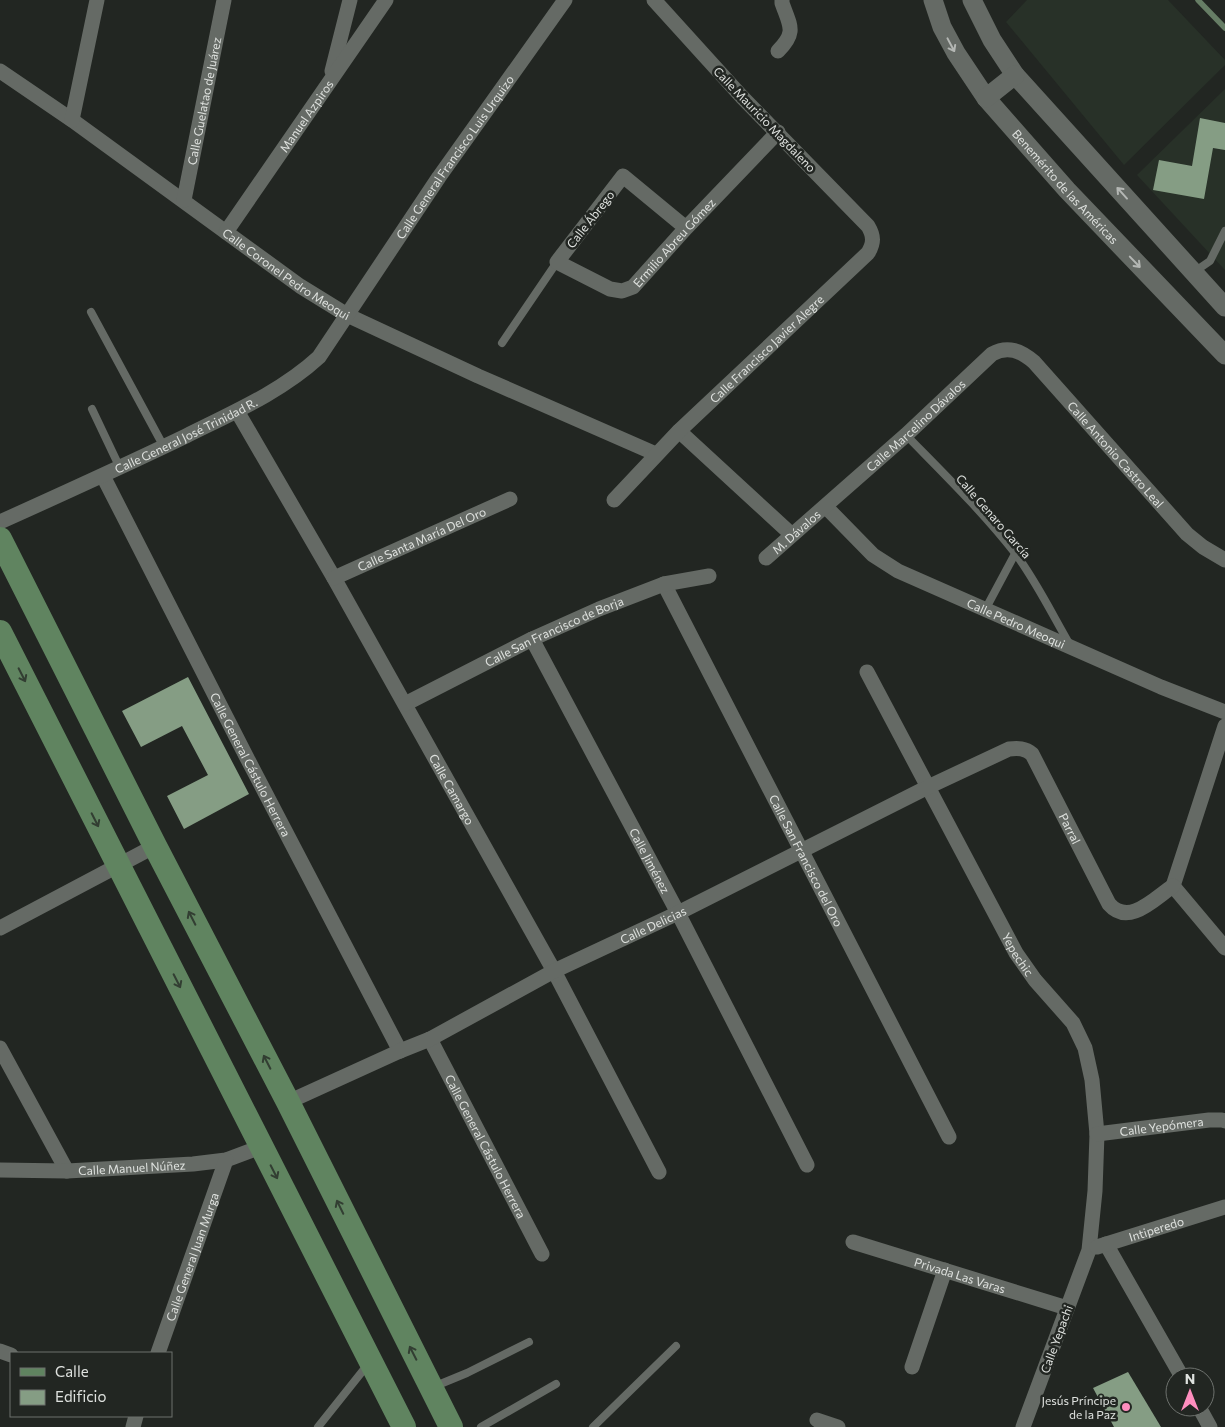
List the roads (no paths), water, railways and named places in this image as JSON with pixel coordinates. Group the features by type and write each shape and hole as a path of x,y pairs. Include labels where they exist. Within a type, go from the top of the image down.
{"main road":[{"path":"0,539 155,846 288,1102 451,1427"},
{"path":"0,632 404,1427"}],"street":[{"path":"72,120 97,0"},
{"name":"Calle Guelatao de Juárez","path":"184,200 224,0"},
{"path":"330,79 350,0"},
{"name":"Manuel Azpiros","path":"226,232 386,0"},
{"name":"Calle General Francisco Luis Urquizo","path":"347,315 439,177 565,0"},
{"name":"Calle Mauricio Magdaleno","path":"654,0 742,98 778,132 868,226 872,232 873,240"},
{"path":"778,51 788,42 790,32 782,0"},
{"name":"Benemérito de las Américas","path":"933,0 942,27 949,40 986,98 1067,190 1225,355"},
{"path":"972,0 992,40 1015,75 1225,307"},
{"name":"Calle Coronel Pedro Meoqui","path":"0,71 184,200 300,286 347,315 478,376 656,454"},
{"path":"986,98 1015,75"},
{"name":"Ermilio Abreu Gómez","path":"557,262 616,291 628,290 633,287 686,228 778,132"},
{"name":"Calle Ábrego","path":"557,262 623,176 686,228"},
{"name":"Calle Francisco Javier Alegre","path":"656,454 868,252 873,240"},
{"name":"Calle General José Trinidad R.","path":"0,522 103,476 237,411 300,374 319,357 347,315"},
{"name":"Calle Marcelino Dávalos","path":"826,507 992,354 999,350 1008,349"},
{"name":"Calle Antonio Castro Leal","path":"1008,349 1022,352 1034,362 1187,534 1203,547 1225,560"},
{"name":"Calle Camargo","path":"237,411 334,578 554,971 659,1172"},
{"path":"679,431 790,534"},
{"path":"614,500 656,454"},
{"name":"Calle General Cástulo Herrera","path":"103,476 246,756 400,1050"},
{"name":"Calle Santa María Del Oro","path":"334,578 510,499"},
{"name":"M. Dávalos","path":"766,558 790,534 826,507"},
{"name":"Calle Pedro Meoqui","path":"826,507 873,555 898,571 1161,687 1225,712"},
{"name":"Calle San Francisco de Borja","path":"405,704 532,639 599,609 664,584 709,576"},
{"name":"Calle San Francisco del Oro","path":"664,584 949,1137"},
{"name":"Calle Jiménez","path":"532,639 678,913 807,1165"},
{"name":"Yepechic","path":"867,672 1016,953 1035,980 1073,1023 1085,1048 1092,1080 1097,1134 1096,1191 1088,1250"},
{"path":"1225,726 1173,886 1225,948"},
{"name":"Calle Delicias","path":"288,1102 400,1050 430,1039 554,971 678,913 928,786 1008,749 1019,748"},
{"name":"Parral","path":"1019,748 1027,750 1032,754 1109,904 1114,909 1127,913 1139,910 1173,886"},
{"path":"0,928 155,846"},
{"name":"Calle General Cástulo Herrera","path":"430,1039 542,1254"},
{"path":"0,1048 66,1171"},
{"name":"Calle Yepómera","path":"1097,1134 1209,1120 1222,1120 1225,1122"},
{"name":"Calle Manuel Núñez","path":"0,1170 66,1171 193,1164 226,1160 262,1147"},
{"name":"Calle General Juan Murga","path":"158,1352 226,1160"},
{"name":"Intiperedo","path":"1088,1250 1225,1207"},
{"name":"Privada Las Varas","path":"853,1242 1067,1308"},
{"path":"1106,1244 1176,1367"},
{"name":"Calle Yepachi","path":"1023,1427 1088,1250"},
{"path":"912,1367 945,1270"},
{"path":"817,1420 838,1427"}],"lane":[{"path":"1194,272 1210,261 1225,231"},
{"path":"502,343 557,262"},
{"path":"91,312 164,447"},
{"path":"92,410 120,468"},
{"name":"Calle Genaro García","path":"906,435 961,492 1015,554 1043,597 1070,646"},
{"path":"985,610 1015,554"},
{"path":"431,1388 467,1373 530,1342"},
{"path":"593,1427 676,1346"},
{"path":"318,1427 370,1362"},
{"path":"481,1427 556,1384"}],"waterway":[{"path":"1198,0 1225,28"}],"place":[{"name":"Jesús Príncipe de la Paz","path":"1126,1407"}]}
